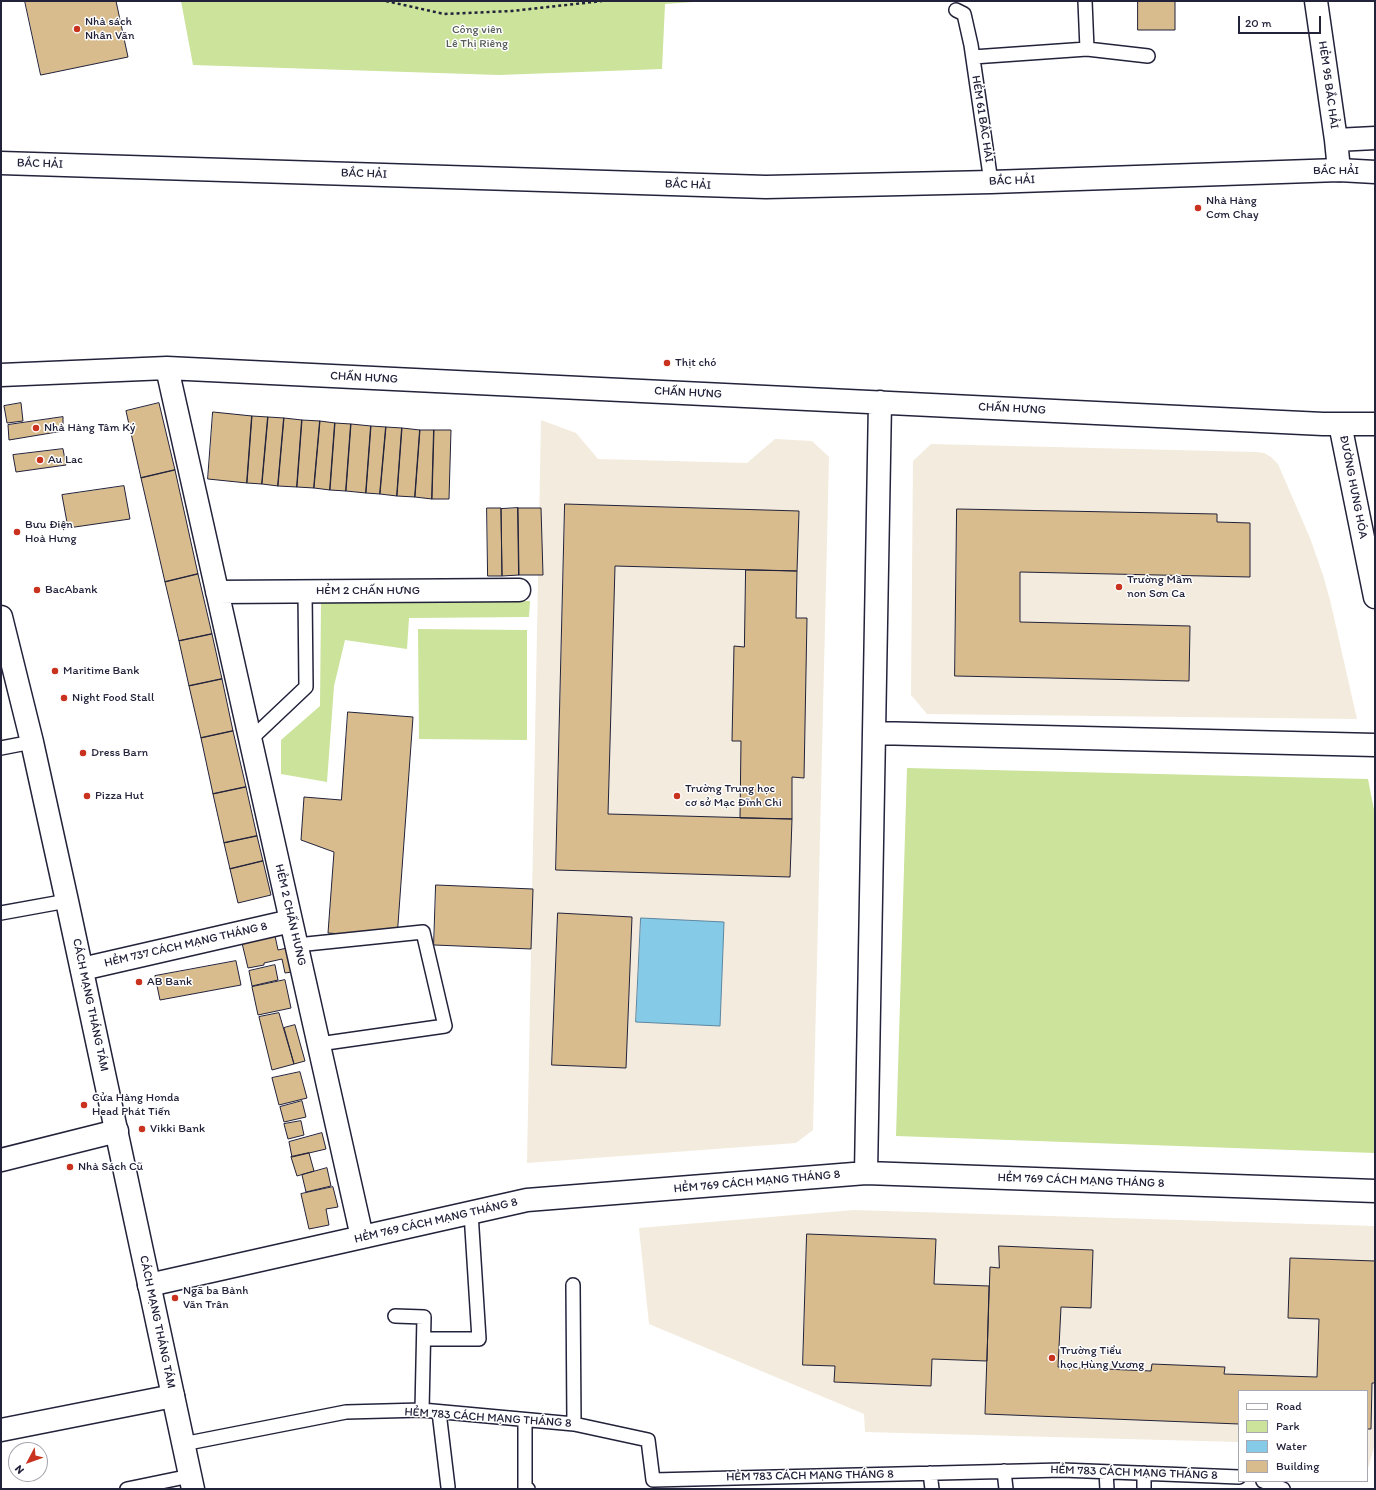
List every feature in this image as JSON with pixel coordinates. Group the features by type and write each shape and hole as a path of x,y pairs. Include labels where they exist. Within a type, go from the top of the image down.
{"street":[{"name":"HẺM 95 BẮC HẢI","path":"1316,1 1339,170"},
{"path":"1336,140 1375,138"},
{"name":"BẮC HẢI","path":"1,163 766,187 992,182 1339,170 1375,172"},
{"name":"CHẤN HƯNG","path":"1,374 167,368 1340,424 1375,424"},
{"name":"HẺM 2 CHẤN HƯNG","path":"167,368 362,1237"},
{"path":"866,1173 880,402"},
{"name":"ĐƯỜNG HƯNG HÓA","path":"1340,424 1374,588"},
{"name":"HẺM 2 CHẤN HƯNG","path":"217,592 519,590"},
{"name":"CÁCH MẠNG THÁNG TÁM","path":"1,617 32,742 67,900 193,1485"},
{"path":"874,733 1375,745"},
{"name":"HẺM 737 CÁCH MẠNG THÁNG 8","path":"82,969 291,921"},
{"path":"1,1160 116,1131"},
{"name":"HẺM 769 CÁCH MẠNG THÁNG 8","path":"149,1285 527,1200 866,1173 1375,1191"},
{"path":"1,1430 173,1396"}],"lane":[{"path":"1085,1 1087,49"},
{"name":"HẺM 61 BẮC HẢI","path":"956,10 964,14 973,57 992,182"},
{"path":"973,57 1087,49 1148,56"},
{"path":"250,740 306,687 305,591"},
{"path":"1,748 32,742"},
{"path":"1,914 67,900"},
{"path":"296,946 423,932 445,1026 319,1044"},
{"path":"424,1339 479,1339 471,1213"},
{"path":"573,1285 574,1424"},
{"path":"395,1316 424,1317 422,1410"},
{"name":"HẺM 783 CÁCH MẠNG THÁNG 8","path":"183,1444 346,1412 422,1410 574,1424 648,1440 653,1480 685,1484 930,1473 1062,1470 1238,1477"},
{"path":"439,1412 448,1486"},
{"path":"525,1420 525,1489 528,1489"},
{"path":"1004,1471 1006,1489"},
{"path":"1106,1472 1107,1489"},
{"path":"930,1473 932,1489"},
{"path":"1144,1473 1144,1489"},
{"path":"1266,1482 1283,1489"},
{"path":"127,1489 193,1485"}],"path":[{"path":"386,1 444,14 512,11 602,1"}],"shaded area":[{"name":"Trường Trung học cơ sở Mạc Đĩnh Chi","path":"541,420 576,433 598,459 747,463 775,439 812,441 829,457 813,1130 796,1143 527,1163"},
{"name":"Trường Mầm non Sơn Ca","path":"931,444 1256,452 1264,453 1271,457 1278,464 1310,538 1323,575 1357,719 927,714 911,695 913,461"},
{"name":"Trường Tiểu học Hùng Vương","path":"854,1210 1375,1226 1375,1444 1368,1468 1368,1390 1238,1390 1238,1442 865,1432 864,1414 649,1324 639,1228"}],"green space":[{"name":"Công viên Lê Thị Riêng","path":"181,1 707,1 665,4 662,69 499,75 193,65"},
{"path":"530,601 529,617 409,618 407,649 345,640 334,686 327,782 281,774 281,740 320,706 321,603"},
{"path":"418,629 527,630 527,740 419,739"},
{"path":"907,768 1368,779 1375,815 1375,1153 896,1136"}],"water":[{"path":"641,918 724,922 720,1026 636,1022"}],"building":[{"name":"Nhà sách Nhân Văn","path":"25,1 116,1 128,57 41,75"},
{"path":"1138,1 1175,1 1175,30 1138,30"},
{"path":"21,403 23,421 7,423 4,406"},
{"path":"159,403 175,470 141,478 126,411"},
{"path":"213,412 252,416 247,483 208,479"},
{"path":"252,416 268,417 262,484 247,483"},
{"name":"Nhà Hàng Tâm Ký","path":"63,417 63,431 9,440 8,425"},
{"path":"268,417 284,418 278,486 262,484"},
{"path":"284,418 302,420 297,487 278,486"},
{"path":"302,420 320,421 314,488 297,487"},
{"path":"320,421 335,423 330,490 314,488"},
{"path":"335,423 351,424 346,491 330,490"},
{"path":"351,424 371,426 366,493 346,491"},
{"path":"371,426 386,427 380,494 366,493"},
{"path":"386,427 402,428 397,496 380,494"},
{"path":"402,428 420,430 415,497 397,496"},
{"path":"420,430 434,430 432,499 415,497"},
{"path":"434,430 451,430 449,499 432,499"},
{"name":"Au Lac","path":"63,449 66,465 16,472 13,455"},
{"path":"175,470 198,574 165,582 141,478"},
{"path":"124,486 130,519 68,528 62,495"},
{"path":"565,504 799,511 797,571 615,566 608,814 792,819 790,877 556,870"},
{"path":"487,508 501,508 502,576 488,576"},
{"path":"518,508 519,575 502,576 501,509"},
{"path":"518,508 541,508 543,575 519,575"},
{"path":"957,509 1217,514 1217,522 1250,523 1250,577 1020,572 1020,622 1190,626 1189,681 955,676"},
{"path":"746,570 797,571 796,618 807,618 804,778 792,777 792,819 740,818 741,741 732,741 734,646 744,647"},
{"path":"198,574 212,634 179,641 165,582"},
{"path":"212,634 222,679 189,686 179,641"},
{"path":"222,679 233,731 201,738 189,686"},
{"path":"348,712 413,717 397,938 328,933 334,852 301,840 304,797 341,800"},
{"path":"233,731 246,787 213,794 201,738"},
{"path":"246,787 257,836 224,843 213,794"},
{"path":"257,836 263,861 230,869 224,843"},
{"path":"263,861 271,895 238,903 230,869"},
{"path":"436,885 533,889 531,949 434,945"},
{"path":"558,913 632,917 626,1068 552,1065"},
{"path":"274,931 278,950 287,948 292,972 285,973 282,959 248,968 241,939"},
{"path":"236,961 241,985 160,1000 155,976"},
{"path":"275,965 278,980 252,986 249,971"},
{"path":"285,980 291,1008 258,1015 252,987"},
{"path":"279,1013 294,1064 272,1070 259,1017"},
{"path":"295,1025 305,1061 294,1064 284,1028"},
{"path":"300,1072 307,1098 279,1105 272,1078"},
{"path":"302,1101 306,1117 284,1122 280,1107"},
{"path":"301,1121 304,1135 288,1139 284,1124"},
{"path":"322,1133 326,1149 292,1157 289,1142"},
{"path":"309,1153 314,1171 297,1176 291,1157"},
{"path":"327,1168 331,1186 306,1192 302,1175"},
{"path":"333,1187 338,1207 326,1209 329,1225 309,1229 301,1194"},
{"path":"807,1234 936,1239 934,1284 989,1286 987,1361 932,1359 931,1386 834,1382 835,1366 803,1365"},
{"path":"999,1246 1093,1250 1091,1308 1061,1307 1058,1367 1151,1371 1152,1364 1225,1367 1224,1374 1317,1377 1319,1319 1288,1318 1290,1258 1375,1261 1375,1383 1372,1383 1371,1429 1368,1429 1368,1390 1238,1390 1238,1424 985,1414 990,1267 999,1268"}],"place":[{"name":"Nhà sách Nhân Văn","path":"77,29"},
{"name":"Nhà Hàng Cơm Chay","path":"1198,208"},
{"name":"Thịt chó","path":"667,363"},
{"name":"Nhà Hàng Tâm Ký","path":"36,428"},
{"name":"Au Lac","path":"40,460"},
{"name":"Bưu Điện Hoà Hưng","path":"17,532"},
{"name":"Trường Mầm non Sơn Ca","path":"1119,587"},
{"name":"BacAbank","path":"37,590"},
{"name":"Maritime Bank","path":"55,671"},
{"name":"Night Food Stall","path":"64,698"},
{"name":"Dress Barn","path":"83,753"},
{"name":"Pizza Hut","path":"87,796"},
{"name":"Trường Trung học cơ sở Mạc Đĩnh Chi","path":"677,796"},
{"name":"AB Bank","path":"139,982"},
{"name":"Cửa Hàng Honda Head Phát Tiến","path":"84,1105"},
{"name":"Vikki Bank","path":"142,1129"},
{"name":"Nhà Sách Cũ","path":"70,1167"},
{"name":"Ngã ba Bành Văn Trân","path":"175,1298"},
{"name":"Trường Tiểu học Hùng Vương","path":"1052,1358"}]}
